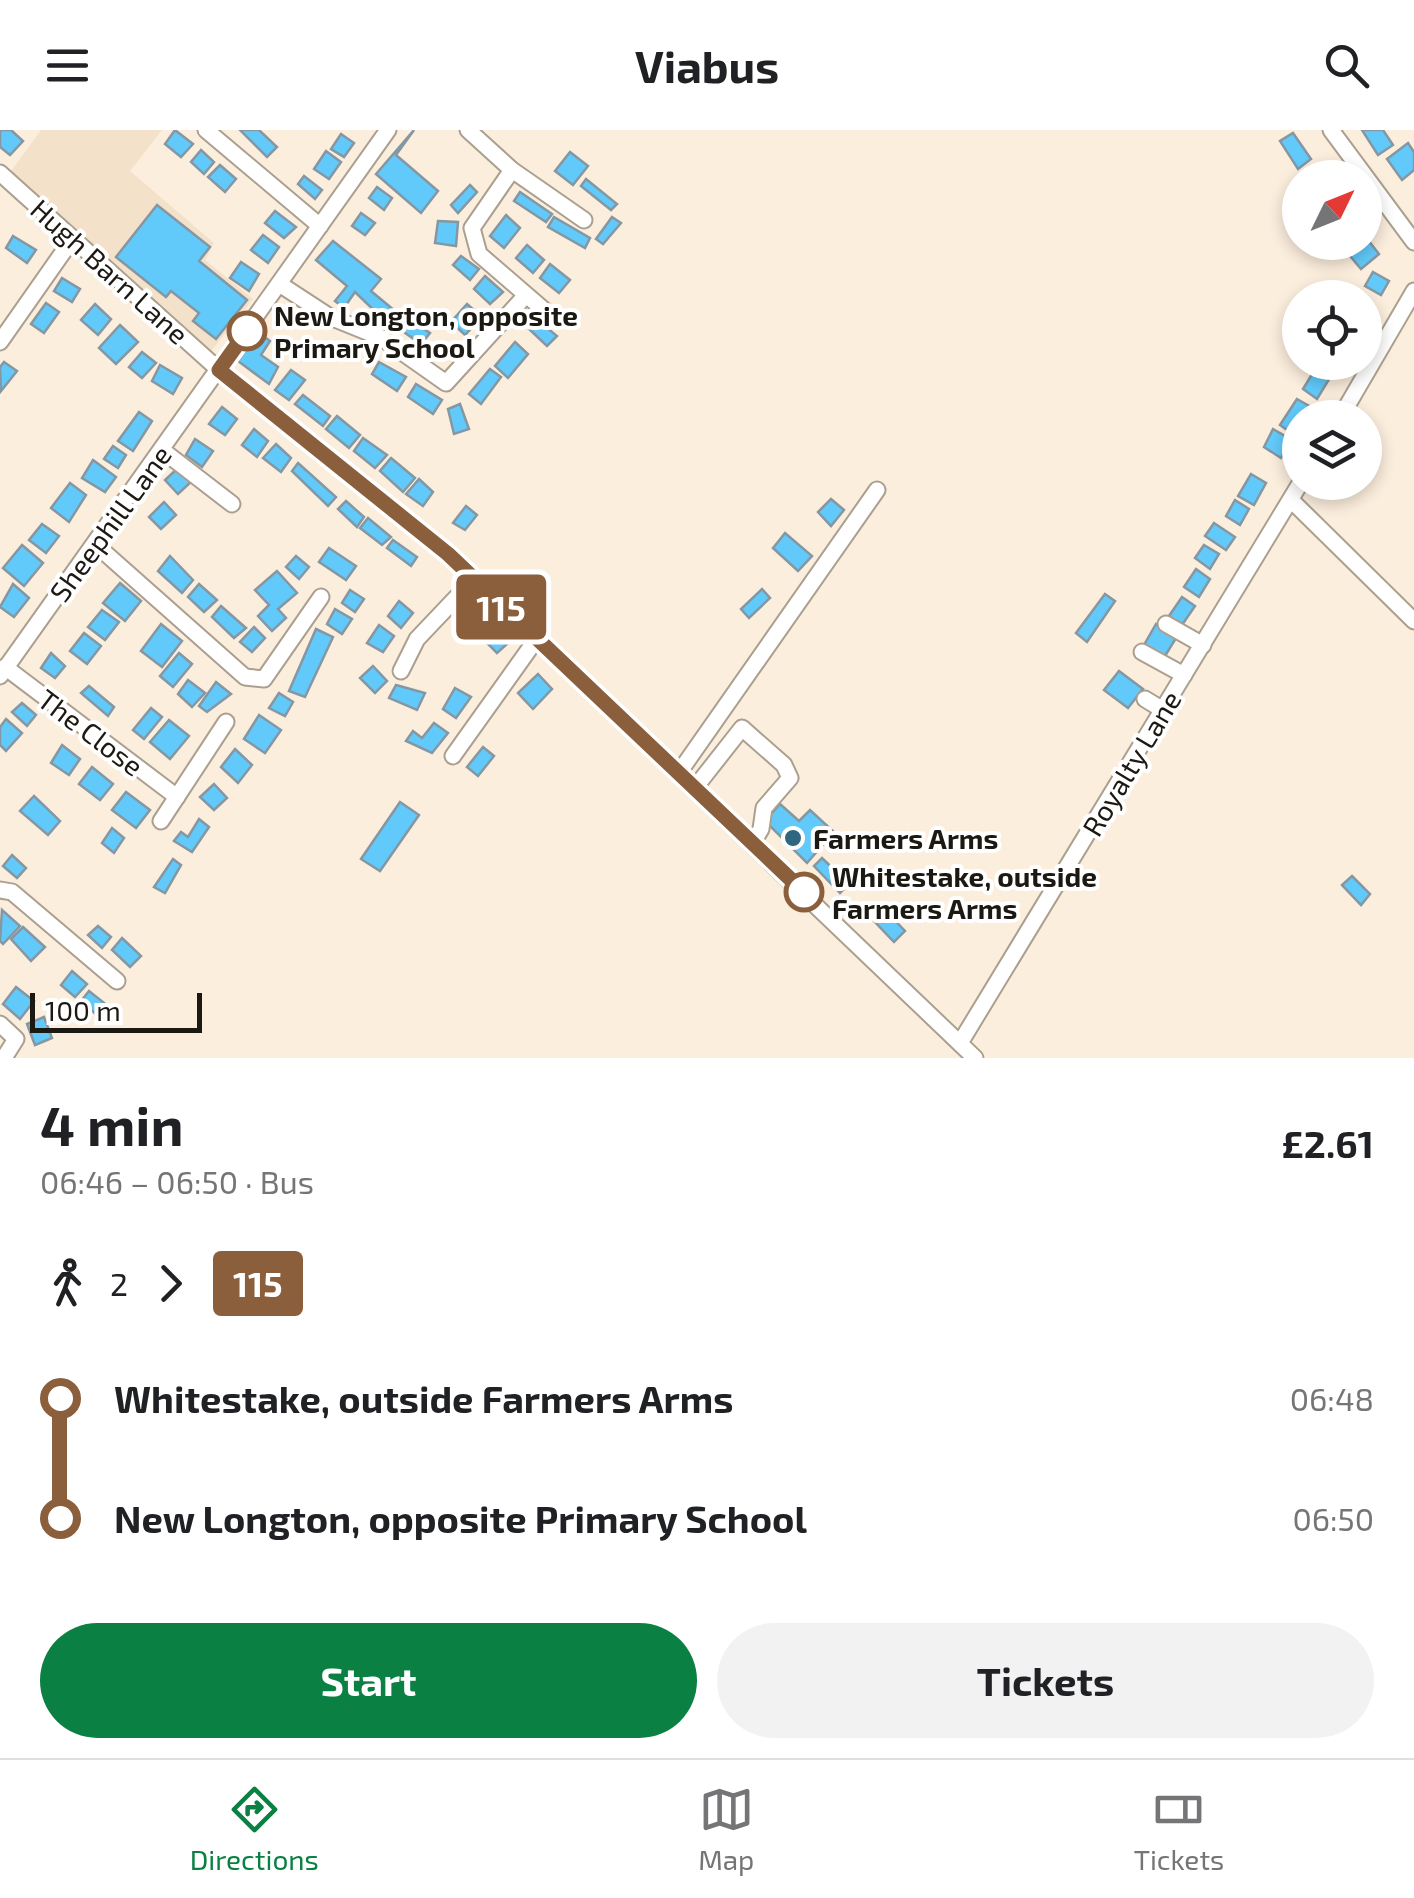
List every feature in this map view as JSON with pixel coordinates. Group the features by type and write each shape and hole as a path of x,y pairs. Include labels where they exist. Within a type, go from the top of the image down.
{"street":[{"path":"206,130 320,226"},
{"name":"Sheephill Lane","path":"3,672 388,130"},
{"path":"468,130 512,170 584,220"},
{"path":"1331,130 1414,242"},
{"path":"512,170 472,228 479,254 552,317"},
{"name":"Hugh Barn Lane","path":"0,173 219,370 382,499 474,579 975,1058"},
{"path":"1,339 73,238"},
{"path":"280,285 330,316 382,338 446,383 526,294"},
{"path":"1350,400 1414,291"},
{"path":"162,450 232,504"},
{"path":"678,774 878,490"},
{"path":"1291,500 1414,621"},
{"name":"Royalty Lane","path":"960,1043 1291,500"},
{"path":"94,544 245,676 264,679 321,596"},
{"path":"401,671 417,639 474,579"},
{"path":"1166,624 1203,645"},
{"path":"453,756 535,641"},
{"path":"1142,652 1184,675"},
{"name":"The Close","path":"3,672 176,798"},
{"path":"1146,698 1163,710"},
{"path":"162,821 226,722"},
{"path":"694,789 742,728 784,765 790,778 764,808 752,844"},
{"path":"0,890 12,892 117,981"},
{"path":"0,1024 16,1039 4,1058"}],"shaded area":[{"path":"41,130 162,130 130,171 214,243 205,260 253,299 211,351 11,171"}],"building":[{"path":"0,130 11,130 23,141 10,155 0,147"},
{"path":"175,130 193,144 181,157 165,144"},
{"path":"240,130 259,130 277,147 267,157"},
{"path":"414,130 396,155 438,191 421,213 376,174"},
{"path":"1362,130 1383,130 1393,145 1378,155"},
{"path":"1293,133 1311,159 1292,160 1280,141"},
{"path":"341,134 354,143 344,157 331,149"},
{"path":"1408,143 1414,152 1414,170 1402,180 1387,159"},
{"path":"201,150 214,162 204,174 191,162"},
{"path":"326,151 341,162 329,179 314,169"},
{"path":"570,152 588,166 573,185 555,171"},
{"path":"220,165 236,179 225,192 208,177"},
{"path":"304,176 322,190 315,199 298,184"},
{"path":"586,179 617,204 611,210 581,186"},
{"path":"470,185 477,192 458,213 451,205"},
{"path":"377,187 392,198 384,210 369,198"},
{"path":"520,192 552,214 546,222 514,201"},
{"path":"157,205 210,247 199,261 247,300 216,339 193,321 199,313 171,291 166,297 116,257"},
{"path":"275,211 296,227 284,238 265,223"},
{"path":"361,213 375,223 365,235 352,226"},
{"path":"506,215 520,228 504,248 490,236"},
{"path":"554,217 590,238 585,248 548,227"},
{"path":"612,217 621,223 603,244 596,239"},
{"path":"438,221 458,222 456,246 435,243"},
{"path":"263,235 279,247 268,263 251,250"},
{"path":"13,236 36,250 27,263 6,248"},
{"path":"333,241 381,279 371,291 395,311 386,322 355,292 344,308 335,301 347,286 316,260"},
{"path":"527,245 544,260 533,273 516,258"},
{"path":"461,256 479,269 470,280 453,265"},
{"path":"1353,260 1372,260 1361,269"},
{"path":"241,262 259,274 249,291 230,278"},
{"path":"550,264 570,280 559,293 540,278"},
{"path":"1373,272 1389,281 1382,293 1382,280 1368,280"},
{"path":"485,276 503,292 490,304 474,289"},
{"path":"62,278 80,289 72,302 54,291"},
{"path":"46,303 59,312 44,333 31,324"},
{"path":"95,304 111,319 98,335 81,320"},
{"path":"467,304 482,317 465,335 451,322"},
{"path":"402,314 430,333 421,344 395,326"},
{"path":"535,318 557,336 547,346 528,328"},
{"path":"120,325 138,342 116,364 99,348"},
{"path":"258,332 270,341 261,355 278,367 269,384 238,361"},
{"path":"515,342 528,354 508,378 495,366"},
{"path":"142,352 156,363 142,378 129,367"},
{"path":"4,362 17,371 1,391 0,367"},
{"path":"379,362 406,377 397,391 372,374"},
{"path":"160,365 182,378 173,394 152,381"},
{"path":"490,369 501,377 481,404 469,394"},
{"path":"291,370 305,380 289,400 275,390"},
{"path":"1308,380 1329,380 1317,399 1303,389"},
{"path":"416,384 442,400 433,414 408,397"},
{"path":"303,395 330,416 323,426 295,404"},
{"path":"460,404 469,429 454,434 448,409"},
{"path":"222,407 237,419 225,435 209,424"},
{"path":"139,412 152,421 133,451 118,441"},
{"path":"337,416 360,435 349,448 326,429"},
{"path":"254,429 268,441 257,457 242,445"},
{"path":"1273,429 1282,434 1281,458 1264,447"},
{"path":"363,438 387,455 375,468 354,451"},
{"path":"195,439 213,451 202,467 186,455"},
{"path":"276,444 291,458 281,472 263,458"},
{"path":"113,446 126,455 118,468 104,459"},
{"path":"391,458 415,478 403,492 380,471"},
{"path":"93,460 116,477 105,492 82,478"},
{"path":"298,463 336,497 328,506 292,471"},
{"path":"179,467 193,480 178,494 165,480"},
{"path":"1251,474 1266,483 1254,505 1238,496"},
{"path":"419,479 433,492 423,506 406,494"},
{"path":"70,483 86,495 69,522 51,508"},
{"path":"831,499 844,510 831,526 818,512"},
{"path":"1235,500 1249,509 1240,525 1226,516"},
{"path":"346,501 364,517 357,527 338,509"},
{"path":"164,502 176,515 161,529 149,517"},
{"path":"466,506 477,515 465,530 453,523"},
{"path":"368,518 391,537 382,545 360,528"},
{"path":"1214,523 1235,537 1226,550 1205,536"},
{"path":"42,524 59,536 46,553 29,540"},
{"path":"785,533 812,556 798,571 773,548"},
{"path":"393,540 417,557 411,566 387,548"},
{"path":"22,545 43,563 24,586 3,568"},
{"path":"1204,545 1219,554 1210,569 1195,558"},
{"path":"329,548 356,566 346,580 319,562"},
{"path":"170,556 193,580 182,593 158,571"},
{"path":"296,556 309,567 299,579 286,567"},
{"path":"1196,569 1210,579 1199,597 1184,587"},
{"path":"277,571 297,593 278,609 286,618 272,631 258,616 269,605 255,590"},
{"path":"120,583 141,601 125,621 103,603"},
{"path":"13,584 29,598 14,617 0,607"},
{"path":"199,584 217,600 204,612 188,597"},
{"path":"762,589 770,598 749,618 741,609"},
{"path":"350,590 364,599 355,612 342,603"},
{"path":"1105,594 1115,601 1087,642 1076,633"},
{"path":"1182,597 1195,606 1182,625 1169,616"},
{"path":"399,601 413,613 401,628 388,616"},
{"path":"221,606 246,628 234,638 212,617"},
{"path":"335,609 352,619 342,634 327,624"},
{"path":"471,609 484,622 471,634 459,622"},
{"path":"102,610 119,622 105,640 88,627"},
{"path":"161,624 182,641 162,667 141,651"},
{"path":"1156,624 1176,638 1165,656 1144,645"},
{"path":"379,625 394,636 383,652 367,643"},
{"path":"254,627 265,638 252,652 240,642"},
{"path":"316,629 333,637 305,697 289,691"},
{"path":"492,629 507,644 497,653 483,639"},
{"path":"84,633 101,646 87,664 70,651"},
{"path":"51,653 65,666 55,678 41,668"},
{"path":"179,653 192,664 173,687 160,676"},
{"path":"373,666 387,681 375,693 360,678"},
{"path":"1119,671 1143,689 1128,708 1104,690"},
{"path":"538,674 552,689 533,709 518,693"},
{"path":"188,680 205,693 192,707 178,694"},
{"path":"216,682 231,694 207,712 199,706"},
{"path":"396,685 425,693 417,710 389,698"},
{"path":"89,686 114,707 108,716 81,693"},
{"path":"455,688 471,697 456,718 443,709"},
{"path":"279,693 293,702 285,716 269,708"},
{"path":"22,703 36,715 27,726 12,712"},
{"path":"151,708 162,717 144,739 133,730"},
{"path":"259,715 281,730 265,753 244,739"},
{"path":"6,719 22,733 6,751 0,745 0,727"},
{"path":"169,720 189,736 170,759 150,742"},
{"path":"434,723 448,733 432,753 406,741 413,731 422,738"},
{"path":"62,745 80,759 69,775 51,763"},
{"path":"483,747 494,756 478,776 467,767"},
{"path":"235,749 252,765 238,783 221,767"},
{"path":"92,767 113,784 100,800 79,784"},
{"path":"214,784 227,798 214,810 200,797"},
{"path":"126,792 150,810 136,828 112,810"},
{"path":"34,796 60,821 48,835 20,811"},
{"path":"400,802 419,815 380,871 361,859"},
{"path":"780,804 799,821 810,810 834,832 807,863 765,821"},
{"path":"199,819 209,827 192,852 174,841 181,832 188,837"},
{"path":"112,828 124,838 114,853 102,843"},
{"path":"12,855 26,868 17,878 3,866"},
{"path":"822,858 849,884 840,893 814,866"},
{"path":"173,859 181,865 165,893 154,887"},
{"path":"1352,876 1370,894 1361,905 1342,885"},
{"path":"2,910 20,926 3,944 0,941"},
{"path":"885,910 905,931 894,942 874,921"},
{"path":"98,926 111,937 102,948 88,935"},
{"path":"23,927 45,947 31,961 11,939"},
{"path":"122,938 141,956 130,967 112,950"},
{"path":"72,971 87,984 75,997 61,985"},
{"path":"16,987 34,1001 20,1019 3,1004"},
{"path":"89,991 108,1006 98,1016 81,1001"},
{"path":"44,1017 52,1038 35,1045 27,1024"}],"bus line":[{"name":"115","path":"247,331 219,370 448,554 804,892"}],"place":[{"name":"New Longton, opposite Primary School","path":"247,331"},
{"name":"Farmers Arms","path":"793,838"},
{"name":"Whitestake, outside Farmers Arms","path":"804,892"}]}
